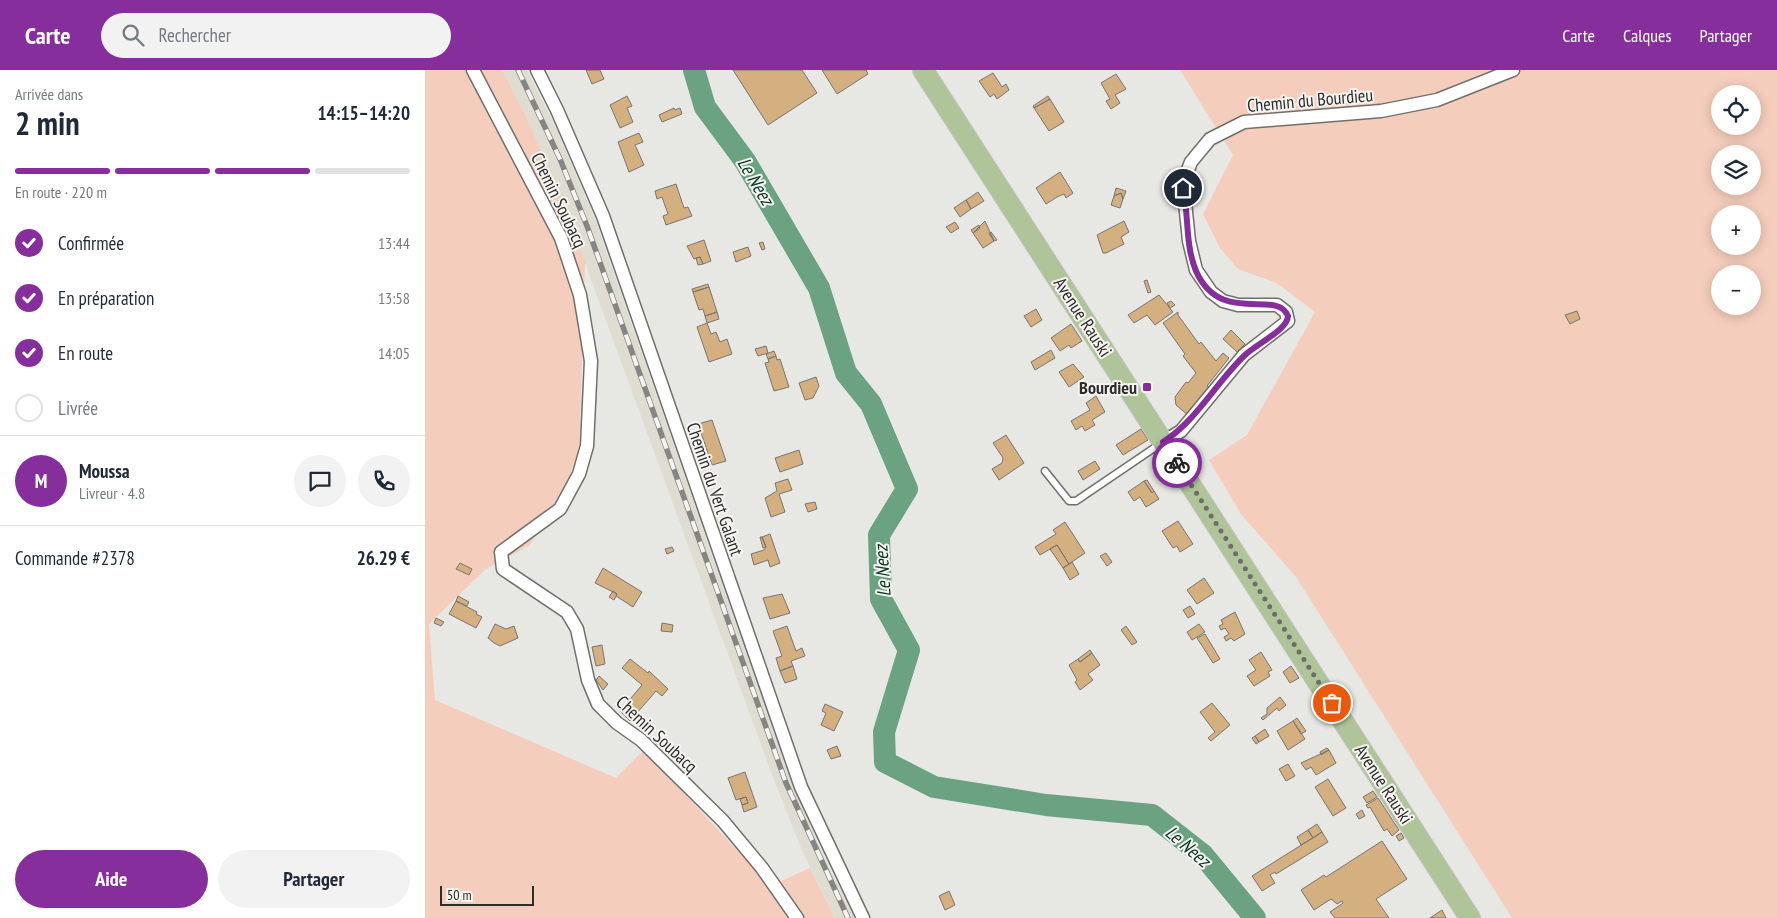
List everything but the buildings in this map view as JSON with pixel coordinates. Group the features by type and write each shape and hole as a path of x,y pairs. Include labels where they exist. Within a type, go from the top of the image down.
{"main road":[{"name":"Avenue Rauski","path":"923,70 1470,918"}],"street":[{"name":"Chemin Soubacq","path":"473,70 561,238 580,295 591,361 587,446 579,474 560,509 501,552 503,569 567,612 577,629 588,680 598,704 617,723 641,740 723,821 762,868 797,918"},
{"name":"Chemin du Vert Galant","path":"537,70 557,110 603,216 801,788 863,918"},
{"name":"Chemin du Bourdieu","path":"1163,442 1181,431 1244,355 1288,322 1286,312 1277,305 1238,305 1223,301 1211,292 1196,270 1189,241 1183,183 1191,162 1210,139 1244,122 1381,111 1437,100 1513,70"}],"lane":[{"path":"1045,471 1064,497 1069,501 1077,501 1163,442"}],"shaded area":[{"path":"425,70 502,70 525,114 559,192 585,261 579,450 568,479 530,545 486,569 429,624 435,700 616,778 644,750 770,886 810,868 835,918 425,918"},
{"path":"502,70 527,70 557,130 596,222 789,776 827,864 856,918 835,918 801,848 774,780 559,192 525,114"},
{"path":"1180,70 1777,70 1777,918 1512,918 1296,577 1241,514 1209,460 1247,435 1315,312 1277,283 1238,269 1220,248 1203,214 1233,155"}],"waterway":[{"name":"Le Neez","path":"694,70 705,107 745,161 819,288 846,373 871,404 907,489 879,535 881,599 909,650 884,732 885,762 934,787 1046,805 1152,815 1203,855 1255,918"}],"railway":[{"path":"518,70 560,159 587,226 786,783 848,918"}],"way so far":[{"path":"1177,463 1332,703"}],"place":[{"name":"Bourdieu","path":"1147,387"}],"route":[{"path":"1177,463 1163,442 1181,431 1244,355 1288,322 1286,312 1277,305 1238,305 1223,301 1216,297 1201,279 1196,270 1189,241 1183,188"}]}
